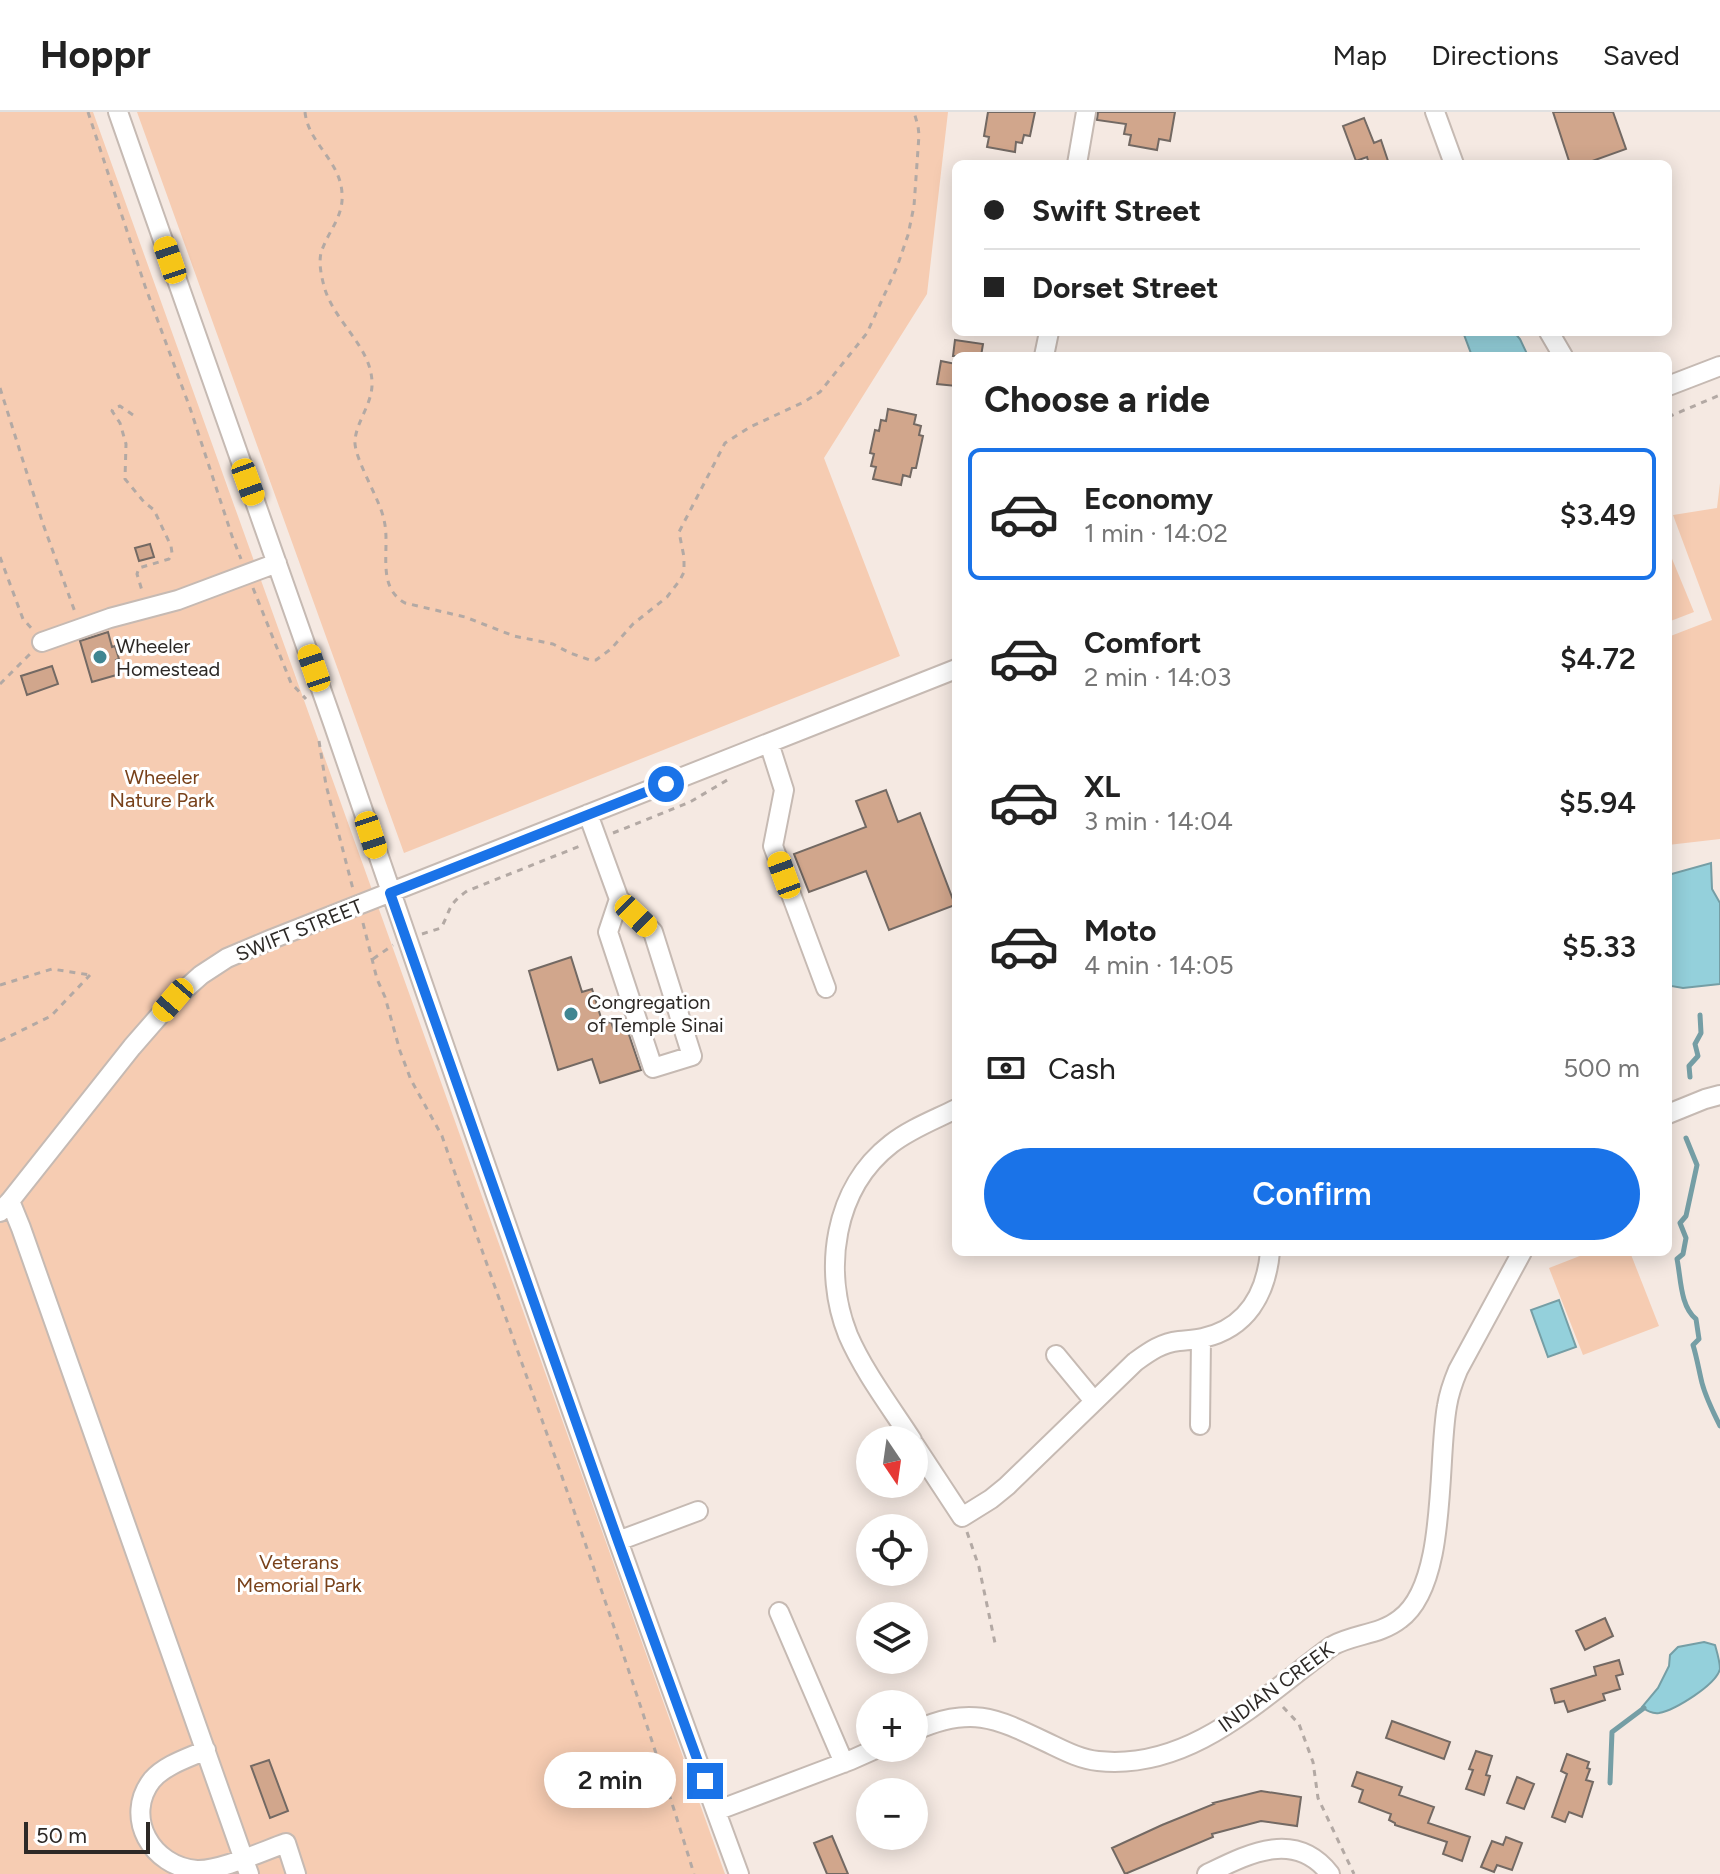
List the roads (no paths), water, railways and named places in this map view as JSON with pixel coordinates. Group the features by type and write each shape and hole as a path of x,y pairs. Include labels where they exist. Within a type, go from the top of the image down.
{"street":[{"path":"118,112 618,1541 739,1874"},
{"path":"1078,160 1086,112"},
{"path":"1435,112 1453,160"},
{"path":"1672,384 1720,366"},
{"path":"42,642 178,600 277,563"},
{"name":"SWIFT STREET","path":"5,1207 173,1000 201,975 227,958 952,671"},
{"path":"769,743 784,790 773,846 826,988"},
{"path":"588,814 619,899 653,932 692,1056 653,1068 608,932 619,899"},
{"path":"1672,1112 1720,1095"},
{"path":"903,1426 868,1373 843,1320 836,1277 837,1236 848,1197 868,1166 905,1134 952,1111"},
{"path":"5,1207 27,1243 246,1866"},
{"path":"928,1465 962,1517 1007,1486 1135,1362 1166,1343 1201,1339 1236,1324 1253,1305 1264,1282 1269,1256"},
{"name":"INDIAN CREEK","path":"928,1726 950,1717 970,1716 1009,1724 1084,1759 1137,1760 1166,1753 1233,1722 1340,1641 1377,1632 1400,1620 1415,1603 1428,1572 1436,1532 1444,1423 1452,1386 1520,1256"},
{"path":"1200,1425 1201,1339"},
{"path":"1056,1355 1094,1401"},
{"path":"618,1541 698,1511"},
{"path":"779,1612 844,1763"},
{"path":"206,1750 166,1768 153,1779 144,1793 141,1808 143,1828 151,1846 160,1857 177,1867 200,1870 246,1866 286,1843 296,1874"},
{"path":"716,1811 856,1758"},
{"path":"1207,1874 1255,1852 1287,1848 1304,1852 1330,1874"}],"water":[{"path":"1464,336 1517,336 1526,352 1470,352"},
{"path":"1711,863 1712,889 1720,903 1720,984 1672,986 1672,874"},
{"path":"1559,1300 1576,1347 1548,1357 1531,1310"},
{"path":"1704,1642 1715,1645 1720,1663 1720,1669 1711,1682 1694,1696 1666,1711 1654,1713 1642,1707 1658,1688 1669,1666 1670,1655 1678,1647"}],"waterway":[{"path":"1690,1077 1689,1066 1698,1056 1695,1044 1701,1033 1700,1015"},
{"path":"1686,1138 1697,1165 1686,1216 1680,1223 1686,1238 1683,1254 1677,1259 1684,1299 1696,1319 1699,1339 1693,1345 1702,1383 1720,1426"},
{"path":"1610,1783 1612,1732 1644,1708"}],"place":[{"name":"Wheeler Homestead","path":"100,657"},
{"name":"Congregation of Temple Sinai","path":"571,1014"}],"park label":[{"name":"Wheeler Nature Park","path":"162,788"},
{"name":"Veterans Memorial Park","path":"299,1574"}]}
